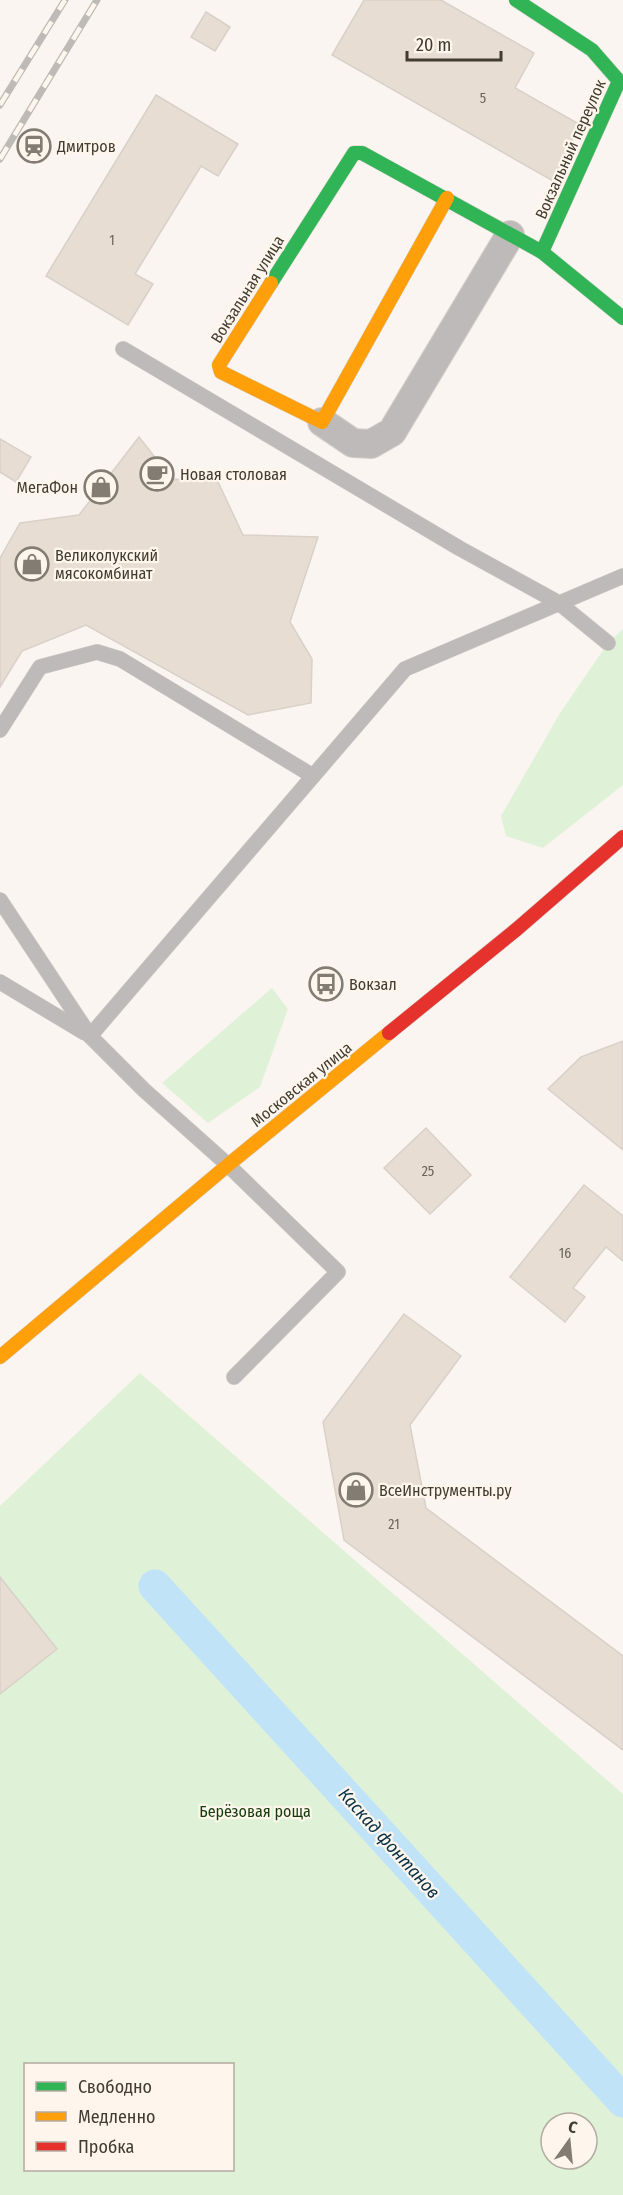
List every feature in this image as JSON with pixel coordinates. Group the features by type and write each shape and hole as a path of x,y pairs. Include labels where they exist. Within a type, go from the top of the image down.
{"street":[{"name":"Вокзальный переулок","path":"516,0 592,50 619,81 542,252"},
{"name":"Вокзальная улица","path":"322,422 220,372 219,365 354,153 362,153 542,252 623,318"},
{"path":"447,198 322,422 353,443 370,444 392,432 510,235"},
{"name":"Московская улица","path":"0,1357 228,1165 517,929 623,837"}],"lane":[{"path":"123,349 459,548 559,603 608,643"},
{"path":"90,1036 405,669 623,576"},
{"path":"0,730 40,667 97,652 120,658 313,776"},
{"path":"0,900 90,1036 144,1090 228,1165 338,1272 234,1377"},
{"path":"0,982 90,1036"}],"green space":[{"path":"623,629 623,785 543,848 506,836 501,816 560,713 608,643"},
{"path":"272,988 288,1009 260,1087 208,1123 162,1083"},
{"name":"Берёзовая роща","path":"140,1373 623,1794 623,2195 0,2195 0,1506"}],"building":[{"path":"364,0 441,0 534,53 515,88 579,124 553,181 332,55"},
{"path":"206,12 230,27 215,51 191,37"},
{"name":"Дмитров","path":"156,95 238,144 218,176 201,166 135,274 153,284 128,325 46,276"},
{"path":"139,437 172,479 218,482 243,535 318,537 290,622 312,659 311,703 248,715 86,625 22,651 0,687 0,558 20,523 79,515"},
{"path":"0,439 31,457 16,482 0,472"},
{"path":"623,1041 623,1150 548,1089 581,1057"},
{"path":"426,1128 471,1175 430,1214 384,1168"},
{"path":"584,1185 623,1216 623,1261 606,1247 573,1288 585,1297 565,1322 510,1277"},
{"path":"404,1314 461,1356 410,1425 426,1508 623,1656 623,1750 344,1540 323,1422"},
{"path":"0,1577 57,1649 0,1694"}],"waterway":[{"name":"Каскад фонтанов","path":"155,1586 623,2101"}],"railway":[{"path":"0,105 65,0"},
{"path":"0,159 97,0"}],"traffic: fast":[{"path":"516,0 592,50 619,81 542,252"},
{"path":"271,283 354,153 362,153 542,252 623,318"}],"traffic: slow":[{"path":"271,283 219,365 221,372 322,422 447,198"},
{"path":"0,1357 389,1033"}],"traffic: jam":[{"path":"389,1033 517,929 623,837"}],"place":[{"name":"Дмитров","path":"34,146"},
{"name":"Новая столовая","path":"157,474"},
{"name":"МегаФон","path":"101,487"},
{"name":"Великолукский мясокомбинат","path":"32,564"},
{"name":"Вокзал","path":"326,984"},
{"name":"ВсеИнструменты.ру","path":"356,1490"}]}
